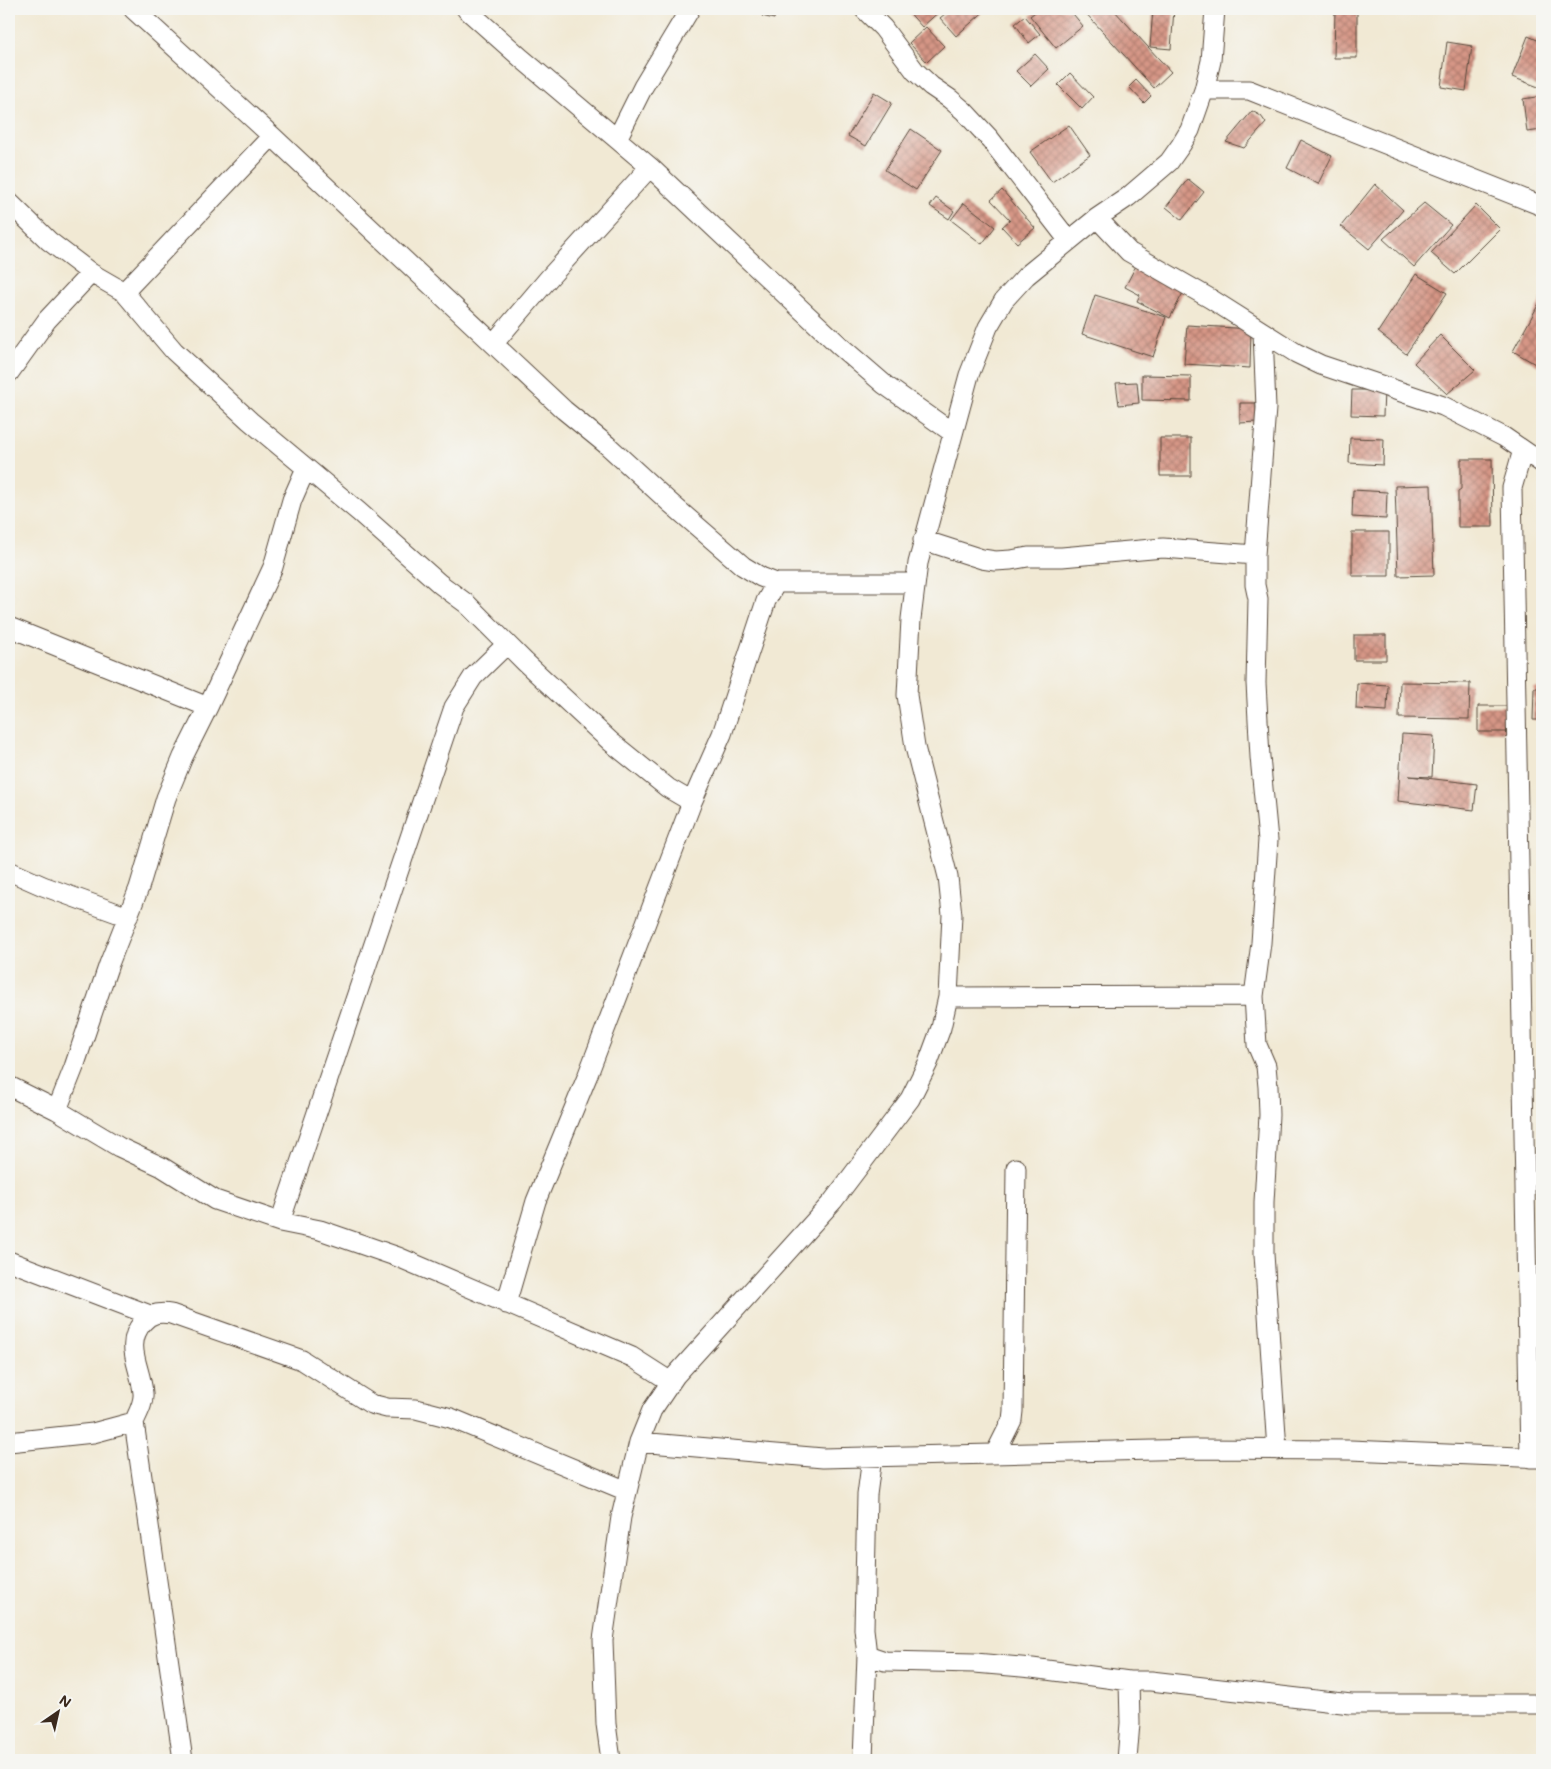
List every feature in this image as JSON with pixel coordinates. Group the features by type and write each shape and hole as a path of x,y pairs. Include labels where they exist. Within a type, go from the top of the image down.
{"street":[{"path":"133,9 272,136 564,410 607,445 743,566 776,583 915,583"},
{"path":"466,9 650,167 885,385 953,433"},
{"path":"616,139 643,87 690,9"},
{"path":"864,9 883,28 915,71 964,111 990,139 1069,241"},
{"path":"611,1760 606,1724 604,1640 621,1517 639,1442 652,1410 671,1382 833,1201 910,1099 928,1063 941,1028 948,997 952,915 948,878 915,747 907,695 911,619 923,540 969,375 988,327 1004,300 1026,276 1097,218 1128,197 1169,162 1181,146 1190,130 1204,90 1211,61 1215,9"},
{"path":"1204,90 1249,90 1542,206"},
{"path":"124,292 272,136"},
{"path":"494,343 549,278 650,167"},
{"path":"9,202 49,241 91,273 124,292 174,351 250,421 359,512 440,584 467,604 611,742 662,783 692,802"},
{"path":"1097,218 1129,252 1211,299 1296,353 1321,365 1443,406 1504,437 1542,463"},
{"path":"9,373 48,320 91,273"},
{"path":"1263,332 1266,408 1255,555 1255,585 1258,599 1256,692 1268,840 1261,943 1254,996 1257,1045 1266,1066 1270,1114 1264,1202 1264,1254 1277,1450"},
{"path":"639,1442 823,1458 1196,1449 1350,1450 1536,1458 1512,488 1523,450"},
{"path":"57,1110 74,1067 109,964 139,888 166,798 183,757 272,567 292,500 306,468"},
{"path":"923,540 982,559 995,561 1163,548 1255,555"},
{"path":"506,1304 536,1201 587,1077 692,802 722,734 766,601 776,583"},
{"path":"9,626 208,707"},
{"path":"280,1222 454,707 473,677 507,644"},
{"path":"9,871 43,886 128,917"},
{"path":"948,997 1254,996"},
{"path":"9,1086 57,1110 119,1147 162,1167 215,1200 280,1222 320,1230 398,1257 632,1357 671,1382"},
{"path":"995,1454 1012,1420 1014,1411 1016,1168"},
{"path":"9,1261 150,1315"},
{"path":"183,1760 134,1422 139,1412 143,1394 133,1347 134,1334 150,1315 160,1312 171,1314 302,1360 372,1404 386,1408 416,1409 451,1418 627,1491"},
{"path":"9,1442 92,1433 134,1422"},
{"path":"863,1760 867,1655 864,1629 868,1495 872,1457"},
{"path":"867,1655 885,1661 975,1663 1032,1668 1129,1681 1351,1704 1542,1704"},
{"path":"1127,1760 1130,1723 1129,1681"}],"building":[{"path":"764,9 776,9 774,19 762,16"},
{"path":"906,9 942,9 922,27"},
{"path":"951,9 987,9 956,36 940,18"},
{"path":"1039,9 1069,9 1083,26 1056,48 1030,16"},
{"path":"1082,9 1113,9 1171,72 1154,88"},
{"path":"1153,9 1174,9 1171,49 1150,47"},
{"path":"1335,9 1357,9 1357,58 1334,58"},
{"path":"1025,16 1040,34 1029,43 1015,24"},
{"path":"926,27 944,46 927,62 909,43"},
{"path":"1528,36 1542,42 1541,88 1512,77"},
{"path":"1447,42 1472,46 1466,91 1441,87"},
{"path":"1035,54 1049,69 1031,86 1016,71"},
{"path":"1070,73 1093,97 1082,109 1058,85"},
{"path":"1136,80 1151,96 1144,103 1129,87"},
{"path":"874,92 892,103 866,146 848,136"},
{"path":"1542,96 1542,130 1527,132 1523,99"},
{"path":"1252,111 1261,116 1266,123 1244,148 1226,142"},
{"path":"1069,125 1090,155 1052,182 1030,152"},
{"path":"911,129 942,150 916,190 885,170"},
{"path":"1301,140 1332,156 1318,184 1287,168"},
{"path":"1188,179 1204,192 1182,220 1166,207"},
{"path":"1375,184 1403,210 1369,249 1341,226"},
{"path":"1002,190 1035,228 1017,243 1002,227 1010,220 991,200"},
{"path":"936,198 954,211 949,219 930,206"},
{"path":"964,203 995,227 982,244 951,220"},
{"path":"1424,203 1451,225 1414,267 1383,239"},
{"path":"1476,205 1500,229 1455,274 1431,253"},
{"path":"1138,262 1186,287 1170,318 1137,301 1140,295 1125,287"},
{"path":"1416,274 1447,293 1406,354 1378,332"},
{"path":"1095,295 1166,317 1153,357 1082,334"},
{"path":"1542,298 1542,368 1513,351"},
{"path":"1187,325 1251,329 1250,368 1184,364"},
{"path":"1440,335 1475,370 1447,394 1414,363"},
{"path":"1142,375 1191,376 1191,401 1142,400"},
{"path":"1137,382 1139,403 1119,405 1116,383"},
{"path":"1352,390 1384,390 1383,416 1351,415"},
{"path":"1240,403 1256,403 1256,422 1240,423"},
{"path":"1160,438 1191,438 1191,476 1160,476"},
{"path":"1350,438 1384,439 1383,465 1349,463"},
{"path":"1461,459 1492,459 1493,527 1458,527 1458,491 1461,489"},
{"path":"1431,485 1434,575 1398,576 1395,486"},
{"path":"1353,490 1387,492 1386,519 1352,517"},
{"path":"1352,532 1389,532 1389,576 1352,576"},
{"path":"1354,635 1386,635 1386,660 1354,660"},
{"path":"1400,682 1470,683 1469,719 1399,718"},
{"path":"1357,683 1388,685 1387,711 1356,709"},
{"path":"1534,688 1542,688 1542,720 1533,720"},
{"path":"1478,706 1507,706 1507,732 1478,732"},
{"path":"1402,734 1434,736 1432,777 1409,776 1477,784 1474,810 1398,801"}]}
